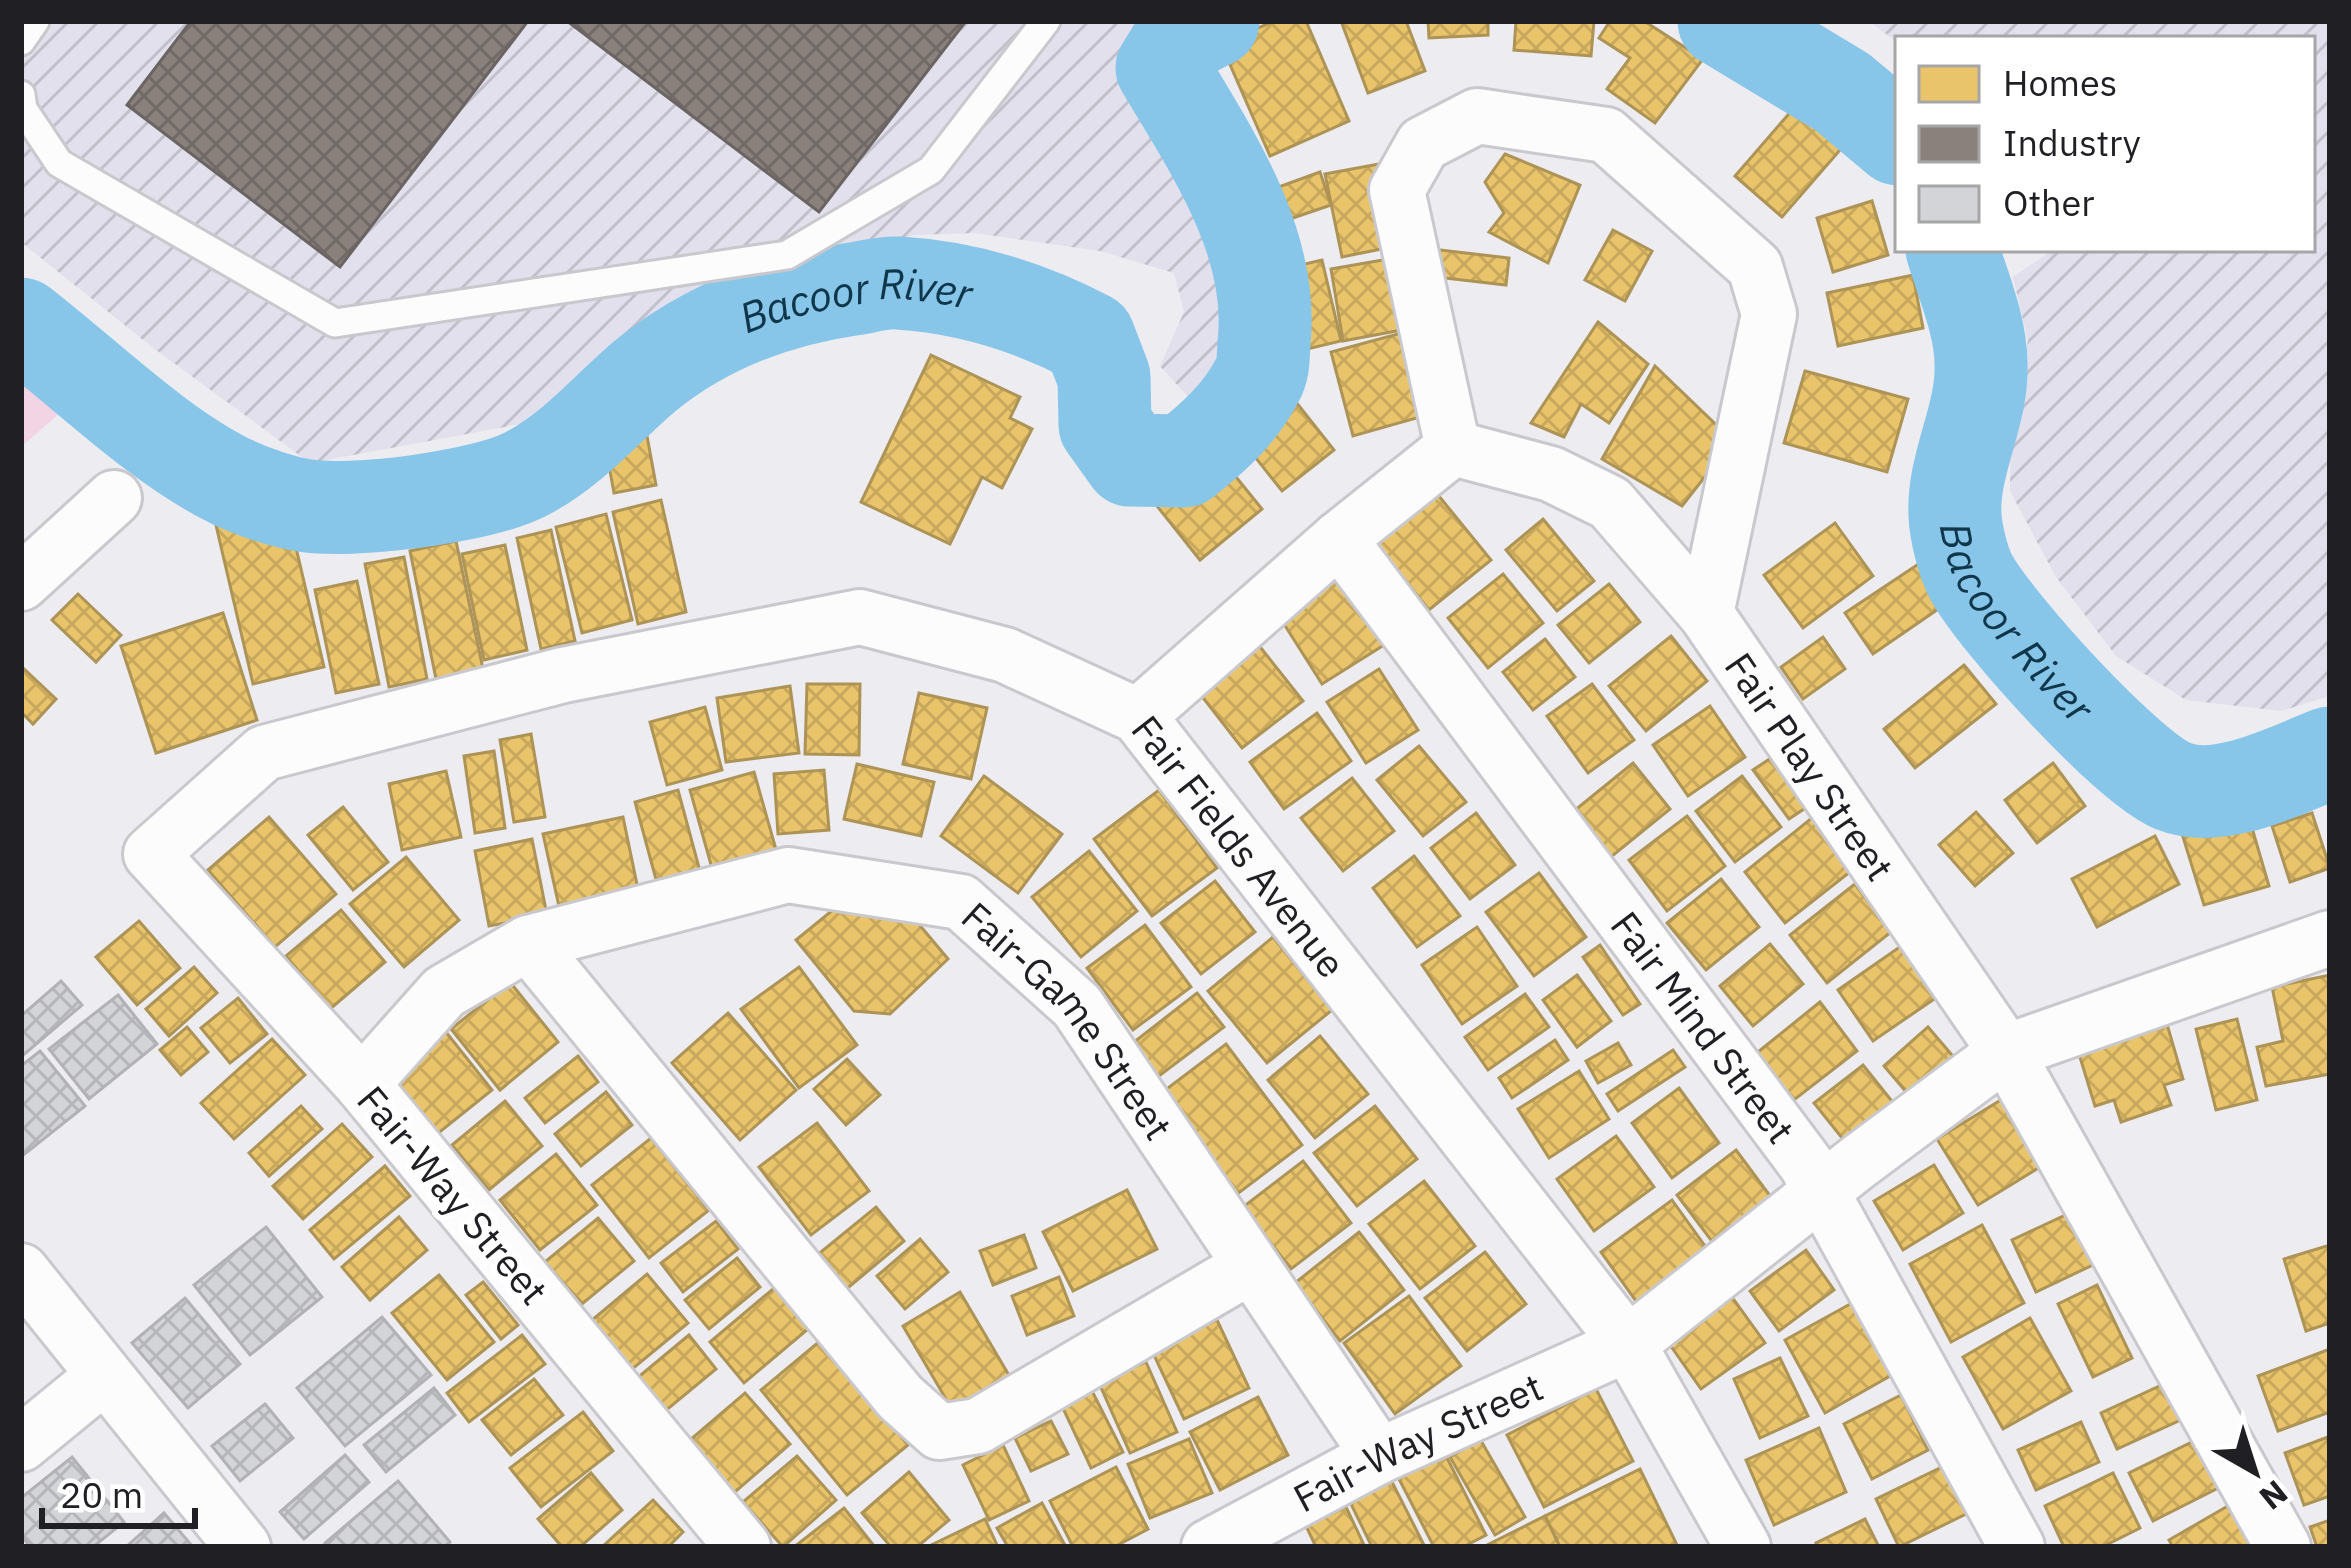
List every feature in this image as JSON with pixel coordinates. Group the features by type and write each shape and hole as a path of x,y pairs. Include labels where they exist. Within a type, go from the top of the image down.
{"street":[{"path":"1138,716 1339,539 1453,448 1396,190 1424,144 1477,116 1606,135 1755,267 1769,314 1706,614"},
{"name":"Fair Play Street","path":"1453,448 1551,474 1610,503 1706,614 2006,1052 2283,1547"},
{"path":"30,553 114,498"},
{"name":"Fair Mind Street","path":"1339,539 1823,1190 2017,1547"},
{"name":"Fair Fields Avenue","path":"151,854 264,753 563,675 860,616 1005,655 1138,716 1628,1344 1743,1547"},
{"name":"Fair-Way Street","path":"151,854 362,1084 743,1547"},
{"name":"Fair-Game Street","path":"362,1084 444,992 528,943 788,875 961,902 1077,1006 1379,1456"},
{"name":"Fair-Way Street","path":"1209,1547 1379,1456 1628,1344 2006,1052 2330,938"},
{"path":"528,943 900,1397 939,1432 978,1426 1249,1267"},
{"path":"21,1271 243,1547"},
{"path":"21,1444 104,1376"}],"lane":[{"path":"21,41 35,21"},
{"path":"21,95 23,109 59,163 334,323 788,254 931,170 1046,21"}],"shaded area":[{"path":"21,21 1139,21 1123,50 1215,211 1239,322 1194,403 1160,366 1184,312 1174,273 1100,251 975,233 914,235 669,308 542,420 310,463 152,347 21,242"},
{"path":"1869,21 2330,21 2330,696 2281,711 2186,700 2116,656 2056,577 2010,491 2011,405 2028,341 2013,277 2050,252 2315,252 2315,36 1895,36 1895,41"},
{"path":"21,364 62,411 21,447"}],"building: Homes":[{"path":"1274,21 1306,21 1349,121 1270,156 1221,44"},
{"path":"1341,21 1406,21 1425,71 1368,93"},
{"path":"1428,21 1488,21 1488,35 1429,38"},
{"path":"1516,21 1594,21 1591,56 1514,50"},
{"path":"1610,21 1644,21 1703,59 1655,123 1607,89 1630,58 1599,38"},
{"path":"1800,101 1847,142 1782,217 1735,176"},
{"path":"1505,154 1580,185 1548,263 1489,232 1504,213 1485,182"},
{"path":"1379,164 1396,246 1342,257 1325,174"},
{"path":"1320,172 1331,205 1281,222 1270,190"},
{"path":"1872,201 1888,255 1833,272 1817,218"},
{"path":"1613,230 1652,251 1625,301 1585,280"},
{"path":"1440,250 1509,258 1506,285 1436,277"},
{"path":"1394,258 1407,329 1343,341 1331,269"},
{"path":"1322,260 1341,341 1303,350 1283,269"},
{"path":"1913,275 1923,328 1838,346 1827,293"},
{"path":"1598,322 1648,364 1609,423 1581,404 1564,437 1531,423"},
{"path":"1405,332 1427,415 1353,436 1331,352"},
{"path":"931,355 1020,397 1010,418 1032,429 1002,488 982,477 950,544 861,502"},
{"path":"1655,366 1733,441 1682,506 1602,459"},
{"path":"1805,371 1908,399 1887,472 1784,443"},
{"path":"1288,392 1334,450 1282,491 1236,433"},
{"path":"643,414 656,485 614,493 601,422"},
{"path":"1219,456 1262,509 1200,560 1157,506"},
{"path":"495,490 503,524 420,544 412,509"},
{"path":"1434,490 1491,560 1429,610 1373,540"},
{"path":"661,500 686,612 638,624 613,512"},
{"path":"286,505 324,667 253,684 215,521"},
{"path":"606,514 632,620 582,633 556,527"},
{"path":"1543,519 1594,581 1557,611 1506,550"},
{"path":"1835,523 1873,576 1803,628 1764,575"},
{"path":"551,530 575,641 541,649 517,538"},
{"path":"456,541 483,669 436,679 410,551"},
{"path":"505,545 527,650 484,660 462,554"},
{"path":"404,557 427,679 389,687 365,564"},
{"path":"1920,563 1947,603 1873,654 1845,613"},
{"path":"1339,573 1384,645 1322,684 1277,613"},
{"path":"1503,574 1543,623 1488,668 1448,618"},
{"path":"357,581 379,684 336,693 315,590"},
{"path":"1609,584 1640,622 1589,663 1558,625"},
{"path":"78,594 121,635 96,662 52,620"},
{"path":"223,613 257,720 156,753 121,646"},
{"path":"1671,636 1707,681 1646,731 1609,686"},
{"path":"1823,637 1845,669 1803,699 1781,667"},
{"path":"1545,639 1575,677 1533,710 1503,672"},
{"path":"1257,643 1303,701 1242,748 1197,690"},
{"path":"1964,665 1996,704 1915,768 1884,729"},
{"path":"21,666 56,699 33,724 21,712"},
{"path":"1379,669 1418,730 1366,763 1327,702"},
{"path":"807,684 860,684 859,755 805,754"},
{"path":"1592,684 1634,740 1588,773 1547,716"},
{"path":"790,686 799,753 726,762 717,698"},
{"path":"919,693 987,708 971,779 903,764"},
{"path":"1710,706 1745,757 1688,796 1653,745"},
{"path":"705,707 722,770 667,785 650,722"},
{"path":"1317,713 1351,761 1284,809 1250,762"},
{"path":"531,734 545,817 514,822 500,740"},
{"path":"1419,746 1466,802 1423,836 1377,780"},
{"path":"494,751 505,828 475,833 464,756"},
{"path":"1771,758 1807,807 1789,819 1753,770"},
{"path":"1633,763 1670,809 1606,861 1569,815"},
{"path":"2053,763 2085,806 2037,843 2005,800"},
{"path":"857,764 934,782 921,836 844,819"},
{"path":"824,770 829,830 778,834 774,774"},
{"path":"446,771 461,837 402,850 389,784"},
{"path":"754,772 777,853 713,872 690,790"},
{"path":"984,776 1062,834 1018,893 941,836"},
{"path":"1742,776 1781,827 1735,862 1696,811"},
{"path":"1352,778 1394,831 1343,871 1301,818"},
{"path":"678,790 701,875 658,887 635,802"},
{"path":"1159,790 1217,868 1152,916 1094,839"},
{"path":"2245,804 2269,886 2204,905 2179,824"},
{"path":"343,807 388,862 353,890 308,835"},
{"path":"1976,812 2013,853 1975,886 1939,845"},
{"path":"1476,813 1515,865 1470,899 1431,848"},
{"path":"2312,813 2330,868 2290,882 2272,826"},
{"path":"1687,816 1725,866 1667,911 1629,860"},
{"path":"269,817 336,894 275,947 208,870"},
{"path":"623,817 639,894 560,911 543,834"},
{"path":"1813,817 1855,868 1785,923 1745,872"},
{"path":"2155,836 2179,884 2097,927 2072,879"},
{"path":"532,839 547,915 489,926 475,851"},
{"path":"1089,851 1137,911 1081,957 1032,897"},
{"path":"1414,856 1460,916 1417,947 1373,888"},
{"path":"406,857 459,920 404,967 350,904"},
{"path":"1539,873 1586,937 1534,976 1486,912"},
{"path":"1721,879 1759,927 1706,970 1667,923"},
{"path":"1215,881 1255,932 1201,974 1161,923"},
{"path":"1855,884 1891,932 1827,983 1790,935"},
{"path":"834,909 907,910 948,959 890,1014 854,1011 796,940"},
{"path":"341,910 385,962 330,1009 286,956"},
{"path":"139,921 180,968 137,1005 96,957"},
{"path":"1145,925 1191,987 1133,1030 1087,968"},
{"path":"1477,927 1517,986 1462,1024 1422,965"},
{"path":"1273,937 1332,1010 1267,1063 1208,991"},
{"path":"1770,944 1803,984 1753,1026 1720,986"},
{"path":"1904,944 1940,995 1873,1041 1838,990"},
{"path":"1600,945 1640,1004 1623,1015 1583,957"},
{"path":"194,967 217,993 169,1036 146,1009"},
{"path":"799,967 857,1045 799,1088 741,1009"},
{"path":"1577,975 1611,1021 1577,1047 1543,1000"},
{"path":"2330,975 2330,1074 2266,1086 2257,1047 2283,1041 2272,987"},
{"path":"510,982 558,1042 500,1090 451,1029"},
{"path":"1197,993 1224,1027 1155,1079 1129,1046"},
{"path":"1525,994 1549,1027 1488,1070 1465,1037"},
{"path":"238,998 267,1034 230,1063 201,1028"},
{"path":"1820,1002 1857,1051 1790,1103 1753,1056"},
{"path":"728,1013 796,1090 740,1140 672,1063"},
{"path":"2164,1014 2183,1079 2164,1085 2171,1105 2121,1122 2114,1100 2095,1106 2075,1041"},
{"path":"2237,1019 2257,1100 2216,1110 2196,1029"},
{"path":"187,1027 208,1052 181,1075 160,1050"},
{"path":"442,1027 492,1090 436,1135 386,1073"},
{"path":"1928,1027 1958,1062 1914,1101 1884,1066"},
{"path":"1320,1036 1368,1094 1315,1138 1268,1080"},
{"path":"272,1039 305,1075 234,1139 201,1103"},
{"path":"1555,1040 1568,1060 1512,1098 1499,1078"},
{"path":"1618,1043 1631,1065 1598,1083 1586,1061"},
{"path":"1226,1044 1302,1145 1236,1195 1160,1094"},
{"path":"1673,1050 1685,1067 1618,1111 1607,1094"},
{"path":"578,1056 598,1082 545,1123 525,1098"},
{"path":"847,1059 880,1095 846,1125 814,1089"},
{"path":"1863,1065 1899,1110 1850,1148 1814,1103"},
{"path":"1579,1071 1609,1119 1549,1158 1518,1109"},
{"path":"1679,1088 1719,1143 1672,1178 1632,1123"},
{"path":"606,1092 632,1125 581,1166 555,1134"},
{"path":"2004,1098 2045,1164 1978,1205 1937,1139"},
{"path":"505,1101 542,1146 489,1190 452,1145"},
{"path":"301,1106 322,1129 269,1176 249,1153"},
{"path":"1375,1106 1417,1159 1357,1206 1314,1153"},
{"path":"817,1123 869,1191 811,1235 759,1167"},
{"path":"342,1124 372,1157 303,1219 273,1186"},
{"path":"1616,1136 1654,1187 1594,1231 1557,1179"},
{"path":"651,1138 709,1210 649,1258 592,1185"},
{"path":"1736,1150 1779,1208 1720,1252 1677,1195"},
{"path":"556,1154 597,1205 540,1250 500,1200"},
{"path":"1303,1161 1351,1223 1291,1269 1243,1207"},
{"path":"1934,1165 1963,1213 1903,1250 1874,1201"},
{"path":"385,1166 410,1196 334,1259 310,1230"},
{"path":"1424,1181 1475,1246 1420,1289 1369,1224"},
{"path":"1127,1190 1157,1249 1073,1291 1043,1232"},
{"path":"1672,1200 1715,1260 1643,1311 1601,1252"},
{"path":"876,1207 904,1241 844,1291 816,1256"},
{"path":"2074,1211 2097,1263 2036,1292 2012,1240"},
{"path":"399,1217 427,1250 370,1300 342,1267"},
{"path":"598,1218 634,1261 582,1304 545,1262"},
{"path":"716,1221 738,1249 683,1292 661,1263"},
{"path":"1982,1225 2024,1303 1951,1342 1910,1264"},
{"path":"1359,1232 1404,1290 1340,1341 1295,1283"},
{"path":"1024,1235 1036,1268 993,1285 980,1251"},
{"path":"920,1239 948,1272 905,1309 877,1276"},
{"path":"2330,1245 2330,1323 2306,1331 2284,1259"},
{"path":"1806,1250 1834,1290 1779,1331 1750,1291"},
{"path":"1485,1252 1526,1304 1467,1351 1425,1298"},
{"path":"737,1258 760,1287 709,1329 685,1300"},
{"path":"647,1274 688,1323 625,1375 585,1326"},
{"path":"439,1275 494,1342 447,1380 392,1313"},
{"path":"1059,1277 1074,1316 1027,1335 1012,1296"},
{"path":"483,1282 518,1325 501,1339 466,1295"},
{"path":"2097,1285 2132,1358 2093,1377 2058,1304"},
{"path":"774,1288 808,1329 744,1383 710,1342"},
{"path":"960,1292 1010,1377 953,1411 903,1326"},
{"path":"1409,1296 1461,1366 1395,1414 1344,1343"},
{"path":"1732,1297 1765,1343 1701,1389 1668,1342"},
{"path":"1852,1303 1892,1375 1825,1413 1785,1340"},
{"path":"2030,1318 2071,1391 2003,1429 1963,1357"},
{"path":"1217,1320 1249,1388 1184,1419 1152,1351"},
{"path":"522,1335 545,1364 469,1422 447,1393"},
{"path":"689,1335 716,1369 658,1417 630,1384"},
{"path":"821,1340 908,1445 847,1495 761,1390"},
{"path":"2330,1349 2330,1412 2278,1431 2258,1376"},
{"path":"1780,1358 1808,1416 1760,1438 1734,1379"},
{"path":"1146,1362 1177,1432 1130,1453 1099,1383"},
{"path":"2179,1377 2196,1413 2117,1449 2101,1413"},
{"path":"534,1379 563,1415 511,1455 482,1420"},
{"path":"1091,1389 1123,1452 1091,1468 1061,1404"},
{"path":"1596,1389 1633,1461 1544,1507 1507,1435"},
{"path":"745,1393 790,1444 728,1498 683,1446"},
{"path":"1901,1395 1928,1450 1872,1479 1844,1424"},
{"path":"1258,1397 1288,1455 1220,1490 1190,1432"},
{"path":"583,1412 613,1451 541,1507 510,1468"},
{"path":"1051,1421 1068,1454 1031,1471 1015,1438"},
{"path":"2081,1422 2099,1462 2036,1490 2018,1450"},
{"path":"1819,1428 1846,1492 1774,1525 1746,1460"},
{"path":"2204,1436 2228,1483 2153,1521 2129,1473"},
{"path":"2328,1437 2330,1496 2304,1505 2285,1453"},
{"path":"1189,1439 1212,1493 1150,1518 1128,1464"},
{"path":"1480,1439 1525,1517 1495,1535 1450,1457"},
{"path":"1003,1445 1029,1501 989,1520 963,1465"},
{"path":"1442,1448 1486,1535 1463,1547 1434,1547 1396,1473"},
{"path":"797,1456 836,1500 783,1547 743,1502"},
{"path":"1944,1466 1968,1513 1899,1547 1876,1499"},
{"path":"1116,1467 1148,1529 1114,1547 1073,1547 1050,1501"},
{"path":"1640,1469 1678,1547 1560,1547 1545,1516"},
{"path":"909,1472 949,1520 917,1547 891,1547 862,1513"},
{"path":"591,1473 622,1510 580,1547 562,1547 538,1519"},
{"path":"2113,1473 2140,1528 2102,1547 2064,1547 2045,1506"},
{"path":"1390,1478 1425,1547 1372,1547 1349,1500"},
{"path":"653,1500 683,1532 668,1547 602,1547"},
{"path":"1042,1503 1066,1547 1008,1547 997,1528"},
{"path":"2233,1503 2258,1547 2173,1547 2169,1540"},
{"path":"1346,1507 1365,1547 1316,1547 1306,1526"},
{"path":"844,1508 875,1547 794,1547"},
{"path":"1545,1516 1560,1547 1483,1547"},
{"path":"985,1519 998,1547 927,1547"},
{"path":"1865,1519 1879,1547 1818,1547 1816,1543"},
{"path":"2330,1520 2330,1547 2317,1547 2310,1527"}],"building: Industry":[{"path":"191,21 528,21 340,267 127,105"},
{"path":"567,21 966,21 819,212"}],"building: Other":[{"path":"61,981 82,1005 21,1057 21,1016"},
{"path":"118,995 157,1044 89,1099 49,1049"},
{"path":"40,1051 85,1106 21,1157 21,1066"},
{"path":"266,1227 322,1297 250,1355 194,1285"},
{"path":"185,1298 240,1364 188,1408 132,1343"},
{"path":"382,1317 431,1375 345,1446 297,1388"},
{"path":"434,1388 455,1415 386,1472 364,1445"},
{"path":"265,1404 293,1438 240,1481 212,1446"},
{"path":"345,1455 369,1482 304,1539 280,1512"},
{"path":"72,1457 124,1522 93,1547 30,1547 21,1535 21,1498"},
{"path":"398,1481 450,1542 444,1547 329,1547 325,1543"},
{"path":"164,1513 193,1547 126,1547"}],"waterway":[{"name":"Bacoor River","path":"21,324 150,430 204,467 248,489 302,505 382,505 506,482 559,453 645,376 717,330 797,300 892,283 996,300 1089,338 1104,377 1105,425 1130,460 1184,461 1243,403 1260,375 1263,357 1265,306 1249,234 1219,165 1162,68 1181,37 1213,21"},
{"name":"Bacoor River","path":"1724,21 1842,92 1895,136"},
{"name":"Bacoor River","path":"1953,252 1975,320 1981,364 1955,497 1956,523 1968,571 1985,599 2095,723 2125,752 2173,786 2191,791 2232,788 2330,753"}]}
